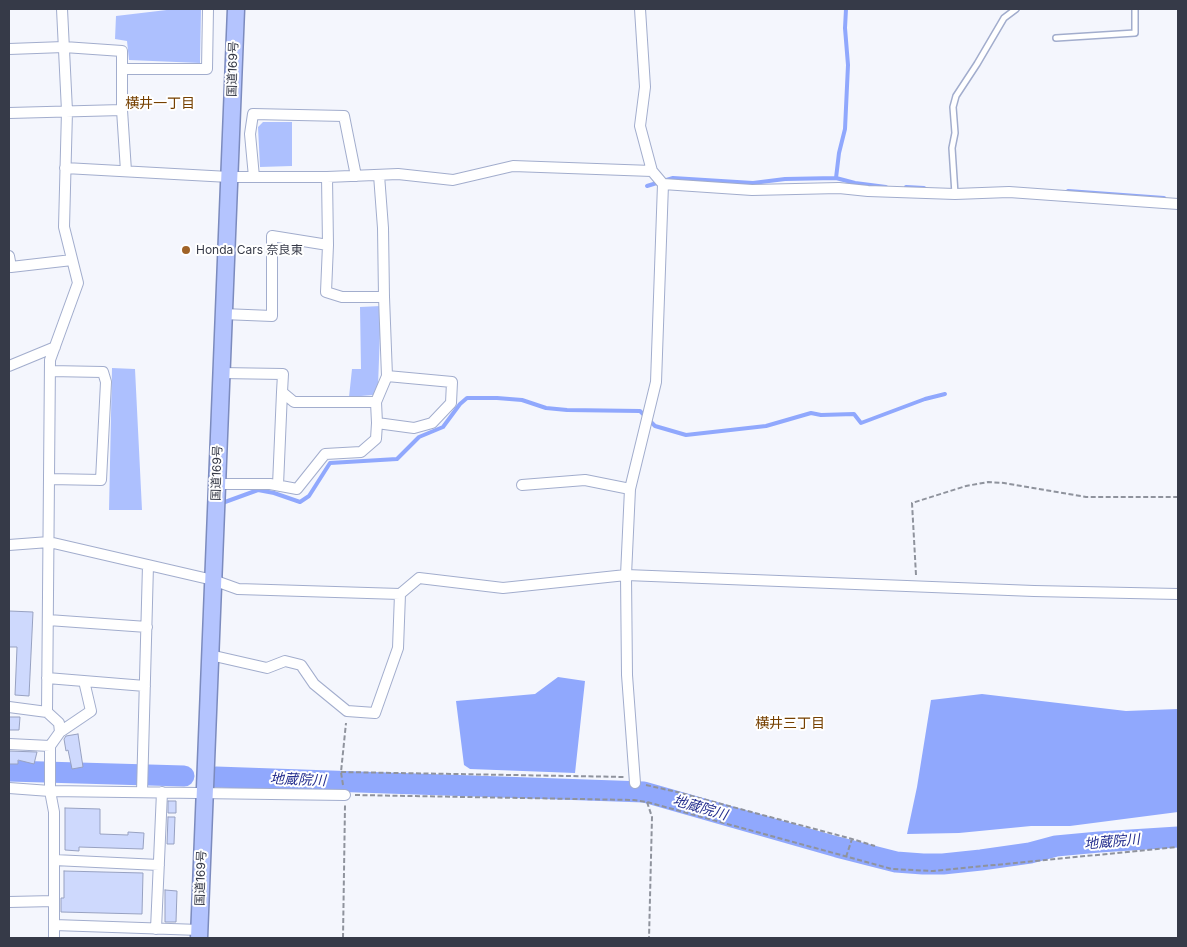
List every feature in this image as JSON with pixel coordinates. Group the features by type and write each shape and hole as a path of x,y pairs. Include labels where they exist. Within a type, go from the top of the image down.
{"highway":[{"name":"国道169号","path":"200,934 216,484 236,9"}],"street":[{"path":"47,712 50,360 78,283 64,227 67,111 62,9"},
{"path":"122,69 207,70 208,9"},
{"path":"635,780 627,675 626,575 630,489 656,382 662,184 652,170 640,126 645,87 640,9"},
{"path":"9,49 64,47 122,51 122,110 126,171"},
{"path":"9,113 122,110"},
{"path":"254,177 250,134 253,114 344,116 356,176"},
{"path":"65,168 229,177 327,177 398,174 453,180 513,166 652,170"},
{"path":"216,484 278,485 297,489 325,454 361,452 376,439 376,402 387,376 383,228 379,175"},
{"path":"327,177 328,244 326,292 342,297 384,297"},
{"path":"662,184 752,190 838,188 868,191 955,190 1009,192 1178,204"},
{"path":"224,314 272,316 272,236 328,244"},
{"path":"9,256 12,267 72,260"},
{"path":"9,366 55,346"},
{"path":"50,370 104,372 106,382 101,480 50,479"},
{"path":"221,373 283,374 278,485"},
{"path":"377,423 414,428 432,423 451,403 452,382 387,376"},
{"path":"282,392 294,402 376,402"},
{"path":"522,485 586,480 630,489"},
{"path":"9,545 49,542 213,580 238,589 400,594 419,578 503,588 626,575 1034,591 1178,594"},
{"path":"142,792 148,565"},
{"path":"210,655 267,668 285,661 301,665 314,684 347,711 375,714 398,648 400,594"},
{"path":"48,620 147,627"},
{"path":"47,678 145,686"},
{"path":"54,938 54,812 50,791 50,746 60,732 91,711 84,681"},
{"path":"9,707 47,712 59,723 60,732"},
{"path":"9,744 50,746"},
{"path":"9,788 50,791 345,795"},
{"path":"156,929 162,792"},
{"path":"54,860 159,865"},
{"path":"9,902 54,901"},
{"path":"54,925 156,929 200,934"}],"lane":[{"path":"955,190 952,148 955,133 953,107 956,96 1004,18 1016,9"},
{"path":"1056,38 1135,33 1135,9"}],"path":[{"path":"916,586 912,503 966,486 988,482 1004,482 1086,498 1178,497"},
{"path":"343,938 345,795 341,772 347,711"},
{"path":"341,772 635,780 875,846"},
{"path":"345,795 634,800 892,869 933,871 1178,847"},
{"path":"647,802 652,817 649,938"},
{"path":"846,857 851,840"}],"shaded area":[{"path":"175,9 201,9 200,63 129,60 127,41 115,39 116,16"},
{"path":"263,122 292,122 292,166 260,167 258,127"},
{"path":"381,306 378,386 373,395 349,397 352,369 361,369 360,307"},
{"path":"112,368 135,369 142,510 109,510"},
{"path":"558,677 585,681 575,773 470,769 464,765 456,701 535,694"},
{"path":"982,694 1126,711 1178,709 1178,812 1070,826 1031,826 959,833 907,834 917,787 931,700"}],"building":[{"path":"9,611 33,612 29,696 15,695 17,647 9,647"},
{"path":"9,717 20,717 19,730 9,730"},
{"path":"78,734 83,767 72,769 64,739 66,736"},
{"path":"9,751 37,752 34,764 18,760 18,764 9,764"},
{"path":"168,801 176,801 176,813 168,813"},
{"path":"65,808 100,809 100,834 128,835 128,832 144,833 143,849 79,847 79,851 65,850"},
{"path":"168,817 175,817 174,844 167,844"},
{"path":"64,871 143,873 142,914 61,912 61,898 64,898"},
{"path":"165,890 177,891 176,922 165,922"}],"waterway":[{"path":"836,178 839,153 845,129 848,65 845,28 846,9"},
{"path":"647,186 673,178 753,183 785,179 836,178 855,183 886,187"},
{"path":"906,187 924,188"},
{"path":"1068,191 1164,198"},
{"path":"225,502 258,490 274,493 300,502 309,496 330,463 397,459 419,437 443,427 460,404 467,398 522,400 546,408 567,410 640,411 655,426 686,435 766,426 811,413 821,415 854,414 861,423 925,399 945,394"},
{"name":"地蔵院川","path":"9,771 184,776"},
{"name":"地蔵院川","path":"216,777 644,792 837,847 896,862 923,864 981,860 1030,853 1056,846 1178,837"}],"place":[{"name":"Honda Cars 奈良東","path":"186,250"}],"district":[{"name":"横井一丁目","path":"160,104"},
{"name":"横井三丁目","path":"790,724"}]}
